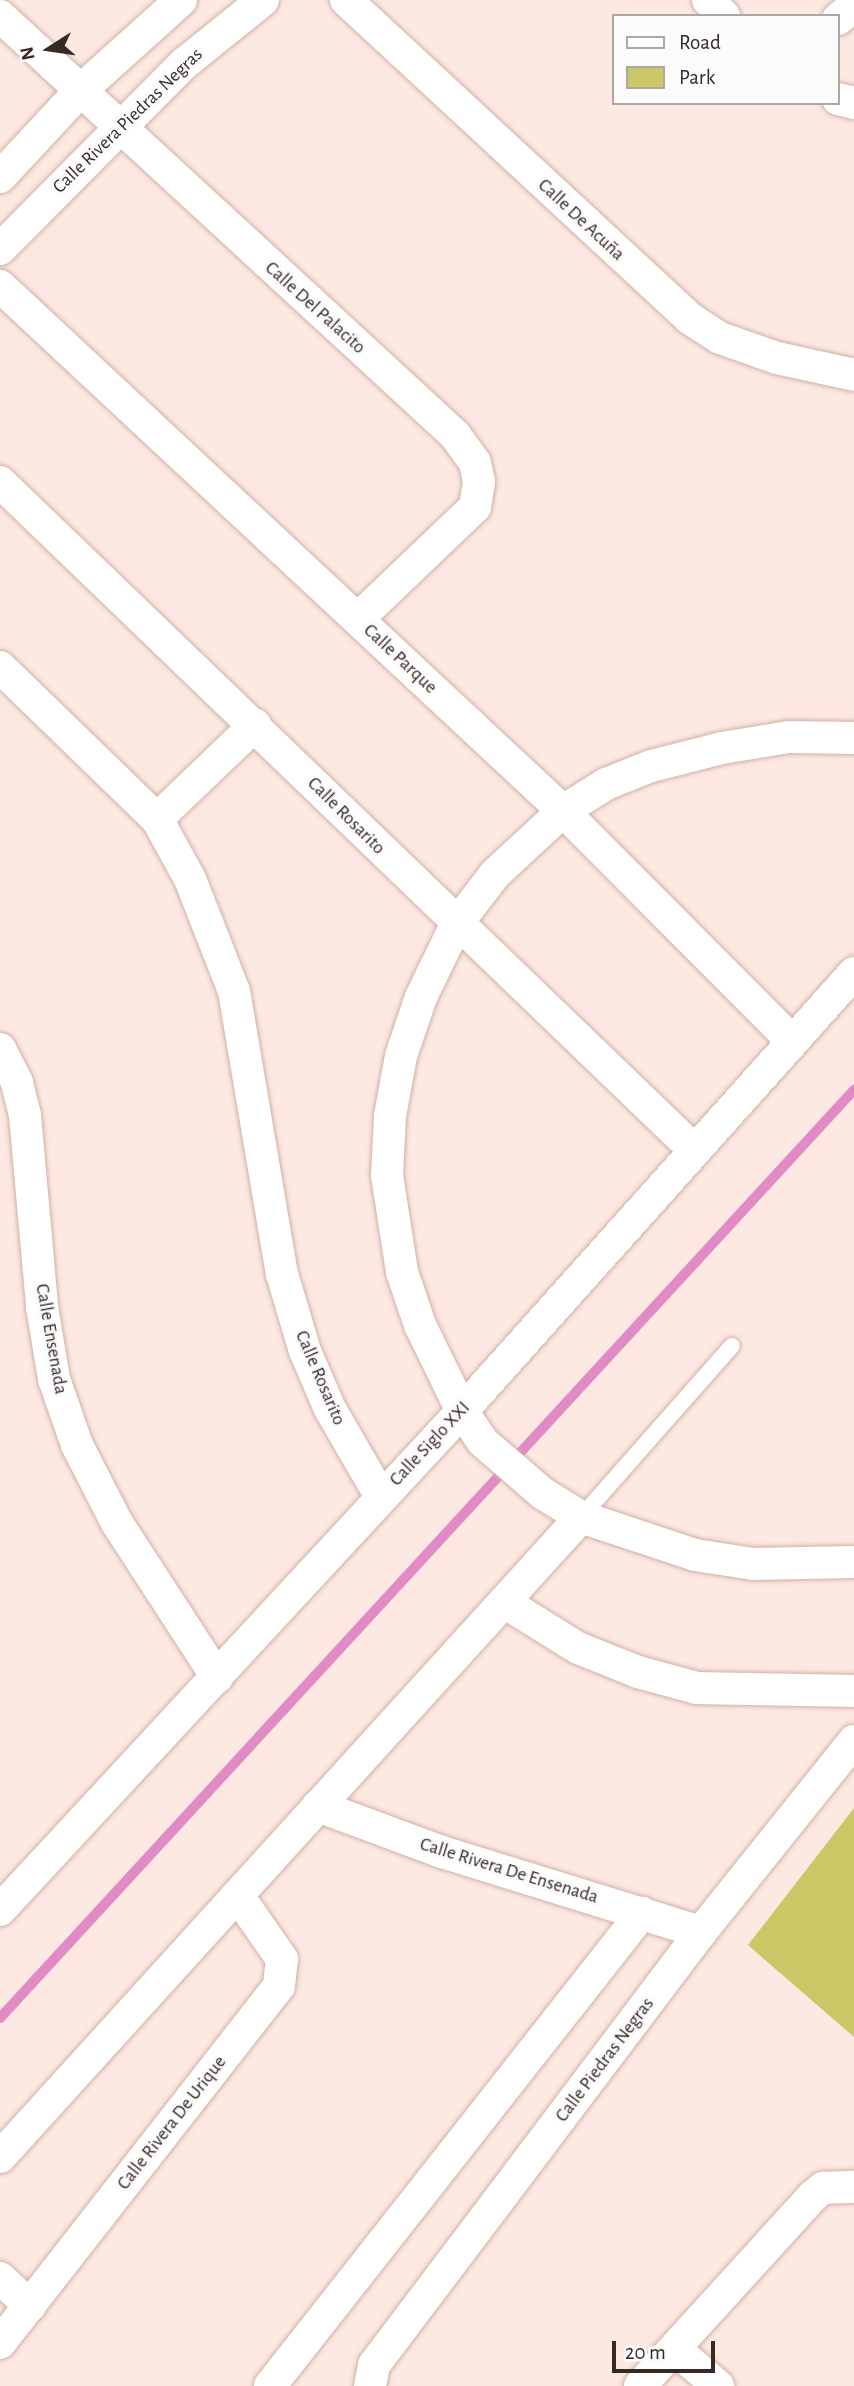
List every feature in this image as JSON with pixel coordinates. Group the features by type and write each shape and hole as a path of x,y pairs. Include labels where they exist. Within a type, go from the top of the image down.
{"street":[{"path":"0,177 80,91 181,0"},
{"name":"Calle Rivera Piedras Negras","path":"0,249 117,128 185,63 263,0"},
{"name":"Calle De Acuña","path":"346,0 689,318 720,338 776,358 854,375"},
{"path":"708,0 722,14"},
{"path":"840,17 854,6"},
{"name":"Calle Del Palacito","path":"0,16 117,128 455,435 475,463 479,482 475,507 358,619"},
{"name":"Calle Parque","path":"0,286 563,811 792,1041"},
{"name":"Calle Rosarito","path":"0,482 255,725 456,925 693,1149"},
{"name":"Calle Rosarito","path":"0,667 157,819 190,879 234,991 282,1274 304,1351 330,1409 381,1497"},
{"path":"157,819 255,725"},
{"path":"854,738 789,737 722,748 617,780 563,811 495,874 456,925 421,997 401,1056 390,1116 387,1175 402,1272 420,1325 461,1411 484,1442 542,1493 581,1517 695,1555 753,1564 854,1562"},
{"name":"Calle Siglo XXI","path":"0,1910 461,1411 693,1149 854,973"},
{"name":"Calle Ensenada","path":"0,1049 17,1083 25,1115 42,1307 58,1392 77,1445 117,1523 217,1677"},
{"path":"0,2157 581,1517"},
{"path":"504,1602 578,1648 638,1672 698,1688 854,1691"},
{"name":"Calle Piedras Negras","path":"370,2386 374,2365 701,1932 854,1741"},
{"name":"Calle Rivera De Ensenada","path":"318,1806 442,1852 701,1932"},
{"name":"Calle Rivera De Urique","path":"0,2343 279,1986 282,1959 238,1896"},
{"path":"270,2386 642,1913"},
{"path":"640,2386 813,2196 823,2188 854,2187"},
{"path":"0,2278 30,2306"},
{"path":"675,2349 718,2386"}],"lane":[{"path":"581,1517 732,1346"}],"green space":[{"path":"854,1808 854,2037 748,1945"}],"waterway":[{"path":"0,2018 854,1090"}]}
